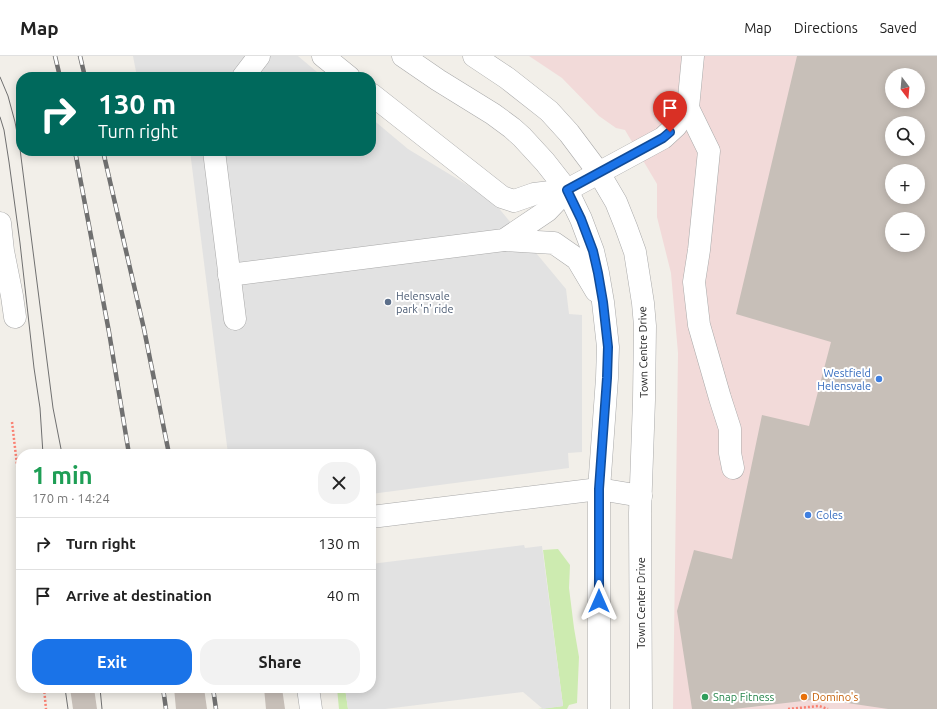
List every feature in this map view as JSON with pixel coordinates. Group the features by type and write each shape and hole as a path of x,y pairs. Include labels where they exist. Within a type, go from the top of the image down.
{"street":[{"path":"247,72 259,56"},
{"path":"323,56 344,72"},
{"path":"403,56 438,80 493,114 512,128 537,153 567,190 581,219 593,251 603,302 608,347 599,489 599,709"},
{"name":"Town Centre Drive","path":"474,56 507,78 549,111 569,133 599,173 616,202 626,227 634,252 643,303 645,326 641,496"},
{"path":"504,240 547,211 567,190 663,138 676,126 688,108 693,56"},
{"path":"376,98 502,197 514,201 534,194 567,190"},
{"path":"688,108 709,151 699,250 694,282 699,325 730,429 730,453 733,468"},
{"path":"215,156 235,319"},
{"path":"0,223 3,251 15,317"},
{"path":"229,275 504,240 554,243 577,259 603,302"},
{"path":"376,516 599,489 641,496"},
{"name":"Town Center Drive","path":"641,496 641,709"},
{"path":"309,693 311,709"}],"path":[{"path":"12,422 16,456"},
{"path":"44,693 46,709"},
{"path":"788,709 819,706 828,709"}],"shaded area":[{"path":"133,56 298,56 317,72 136,72"},
{"name":"Westfield Helensvale","path":"529,56 937,56 937,709 673,709 678,353 671,273 657,217 657,184 625,130 616,128 599,116 562,78"},
{"name":"Helensvale park 'n' ride","path":"376,122 408,149 492,200 566,289 569,314 582,315 582,452 568,453 569,468 376,493 376,449 227,449 191,156 376,156"},
{"path":"524,545 525,548 542,546 563,706 543,709 523,692 385,709 348,709 346,693 376,693 376,563"}],"green space":[{"path":"558,549 570,565 569,588 579,657 577,703 569,705 567,709 538,709 563,706 543,550"},
{"path":"337,693 346,693 348,709 339,709"}],"building":[{"name":"Westfield Helensvale","path":"797,56 937,56 937,709 888,709 820,699 734,709 692,709 677,611 694,550 732,559 762,415 809,426 831,342 736,314"},
{"path":"71,693 95,693 97,709 73,709"},
{"path":"174,693 205,693 207,709 176,709"},
{"path":"264,693 283,693 285,709 266,709"}],"tram line":[{"path":"0,77 8,96 16,127"},
{"path":"0,117 4,130 20,243 40,408 43,449"},
{"path":"21,156 53,408 61,449"},
{"path":"66,693 68,709"},
{"path":"100,693 102,709"}],"railway":[{"path":"55,56 59,72"},
{"path":"80,56 84,72"},
{"path":"76,156 109,332 128,449"},
{"path":"104,156 144,329 168,449"},
{"path":"164,693 166,709"},
{"path":"214,693 216,709"}],"place":[{"name":"Helensvale park 'n' ride","path":"388,302"},
{"name":"Westfield Helensvale","path":"879,379"},
{"name":"Coles","path":"808,515"},
{"name":"Snap Fitness","path":"705,697"},
{"name":"Domino's","path":"804,697"}],"route":[{"path":"599,601 599,489 608,347 603,302 593,251 581,219 567,190 663,138 670,132"}]}
